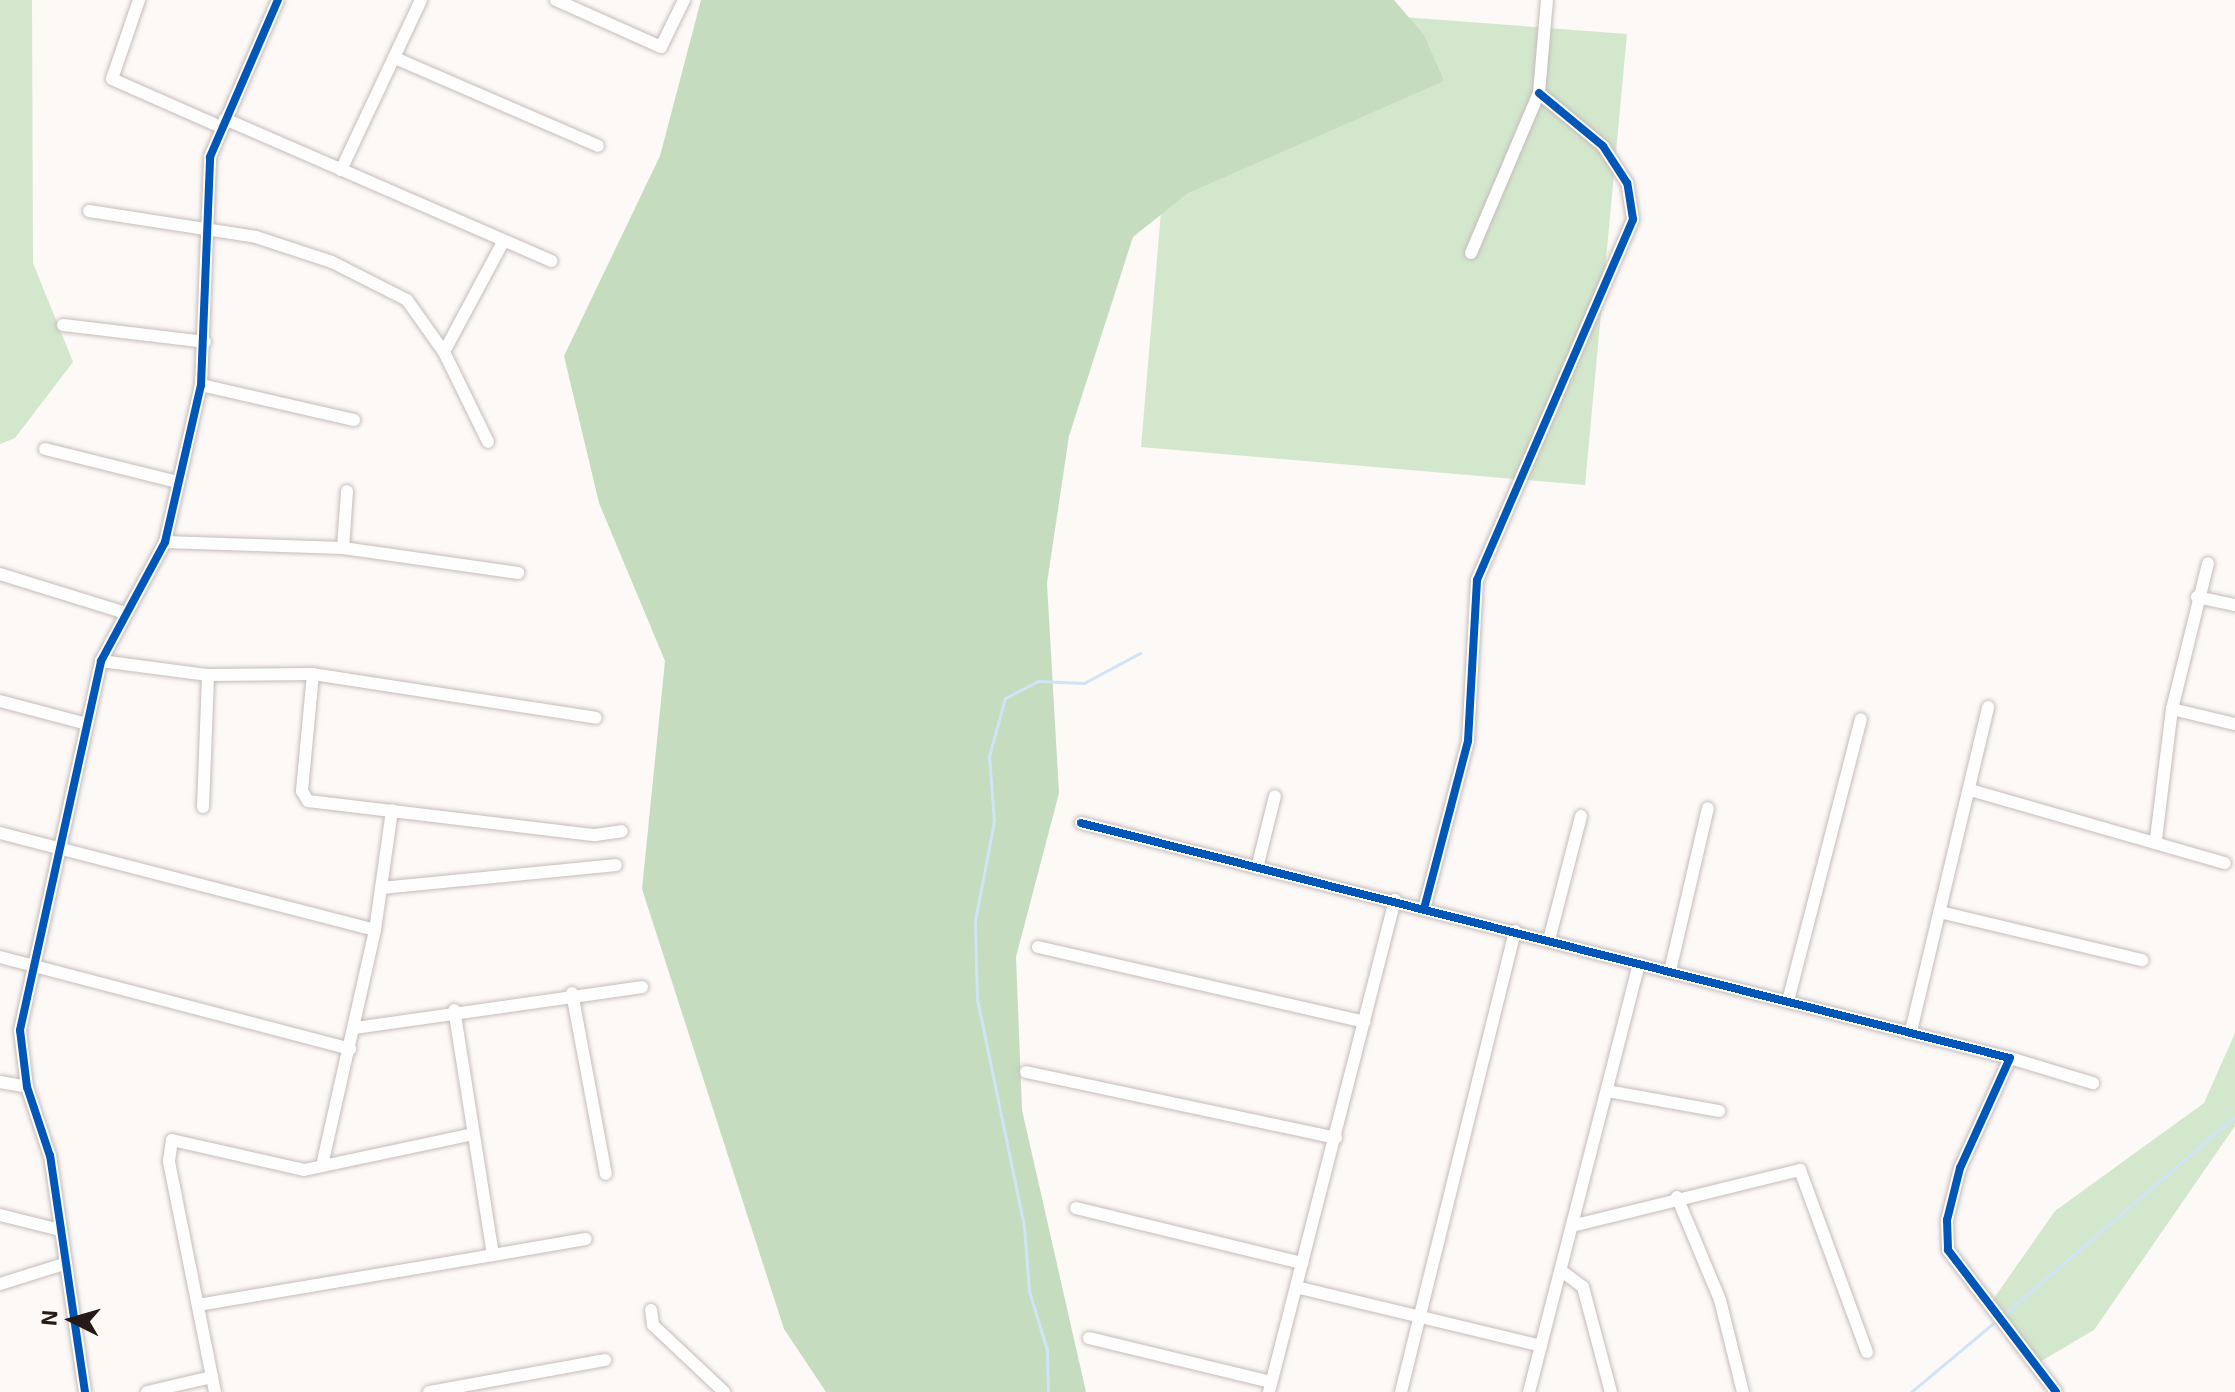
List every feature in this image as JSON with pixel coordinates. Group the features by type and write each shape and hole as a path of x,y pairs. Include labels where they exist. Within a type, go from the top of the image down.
{"street":[{"path":"139,0 112,79 341,170 551,261"},
{"path":"84,1392 50,1156 27,1087 20,1030 29,965 59,849 101,661 123,612 165,542 201,385 205,342 206,175 223,123 278,0"},
{"path":"341,170 421,0"},
{"path":"556,0 661,47 684,0"},
{"path":"1471,253 1539,93 1547,0"},
{"path":"395,58 598,146"},
{"path":"1425,905 1468,741 1477,580 1633,219 1627,183 1603,146 1539,93"},
{"path":"89,211 204,228 291,247 373,281 407,300 444,352 488,442"},
{"path":"444,352 503,242"},
{"path":"63,325 205,342"},
{"path":"201,385 354,420"},
{"path":"45,449 177,482"},
{"path":"343,548 347,491"},
{"path":"165,542 343,548 518,573"},
{"path":"2156,839 2172,709 2197,597 2208,563"},
{"path":"0,574 123,612"},
{"path":"2197,597 2235,605"},
{"path":"101,661 208,675 313,674 596,718"},
{"path":"313,674 302,791 308,801 595,835 622,831"},
{"path":"203,807 208,675"},
{"path":"0,701 87,724"},
{"path":"1911,1031 1988,707"},
{"path":"2172,709 2235,724"},
{"path":"1788,1001 1861,719"},
{"path":"1970,790 2156,839 2225,863"},
{"path":"1257,868 1275,796"},
{"path":"1670,971 1708,808"},
{"path":"323,1161 375,930 392,810"},
{"path":"1549,940 1581,816"},
{"path":"1081,823 1257,868 1425,905 1639,964 1911,1031 2093,1083"},
{"path":"0,833 375,930"},
{"path":"382,888 616,865"},
{"path":"1089,1338 1270,1387 1395,900"},
{"path":"1940,912 2142,960"},
{"path":"1401,1392 1515,931"},
{"path":"1038,947 1365,1022"},
{"path":"0,957 350,1049"},
{"path":"1529,1392 1563,1272 1639,964"},
{"path":"355,1028 572,993 642,987"},
{"path":"572,993 606,1174"},
{"path":"454,1010 468,1135 493,1255"},
{"path":"2010,1058 1960,1168 1947,1220 1948,1250 2056,1392"},
{"path":"1026,1072 1336,1138"},
{"path":"0,1082 27,1087"},
{"path":"1607,1091 1719,1111"},
{"path":"215,1392 169,1161 172,1140 304,1170 323,1161 468,1135"},
{"path":"1572,1226 1677,1197 1800,1170 1867,1352"},
{"path":"1677,1197 1720,1300 1743,1392"},
{"path":"1076,1208 1302,1263"},
{"path":"0,1215 60,1230"},
{"path":"198,1305 586,1239"},
{"path":"0,1284 64,1264"},
{"path":"1563,1272 1583,1287 1611,1392"},
{"path":"1296,1287 1541,1346"},
{"path":"651,1310 653,1325 724,1392"},
{"path":"429,1392 605,1360"},
{"path":"147,1392 212,1377"}],"green space":[{"path":"0,0 32,0 33,263 73,362 15,438 0,444"},
{"path":"701,0 1394,0 1424,35 1444,81 1188,193 1133,237 1069,436 1047,583 1059,793 1016,957 1022,1110 1086,1392 826,1392 784,1329 642,889 665,661 599,503 564,356 660,156"},
{"path":"1179,0 1627,34 1585,485 1141,447"},
{"path":"2235,1033 2235,1126 2094,1330 2038,1363 1987,1308 2055,1211 2204,1103"}],"waterway":[{"path":"1048,1392 1047,1350 1029,1291 1024,1226 977,1000 975,921 994,821 989,756 1005,698 1038,681 1084,683 1140,653"},
{"path":"2003,1315 2235,1116"},
{"path":"1911,1392 1997,1320"}],"cycle path":[{"path":"85,1392 50,1156 27,1087 20,1030 101,661 165,542 201,385 210,157 278,0"},
{"path":"1425,905 1468,741 1477,580 1633,219 1627,183 1603,146 1539,93"},
{"path":"1081,823 2010,1058 1960,1168 1947,1220 1948,1250 2056,1392"}]}
